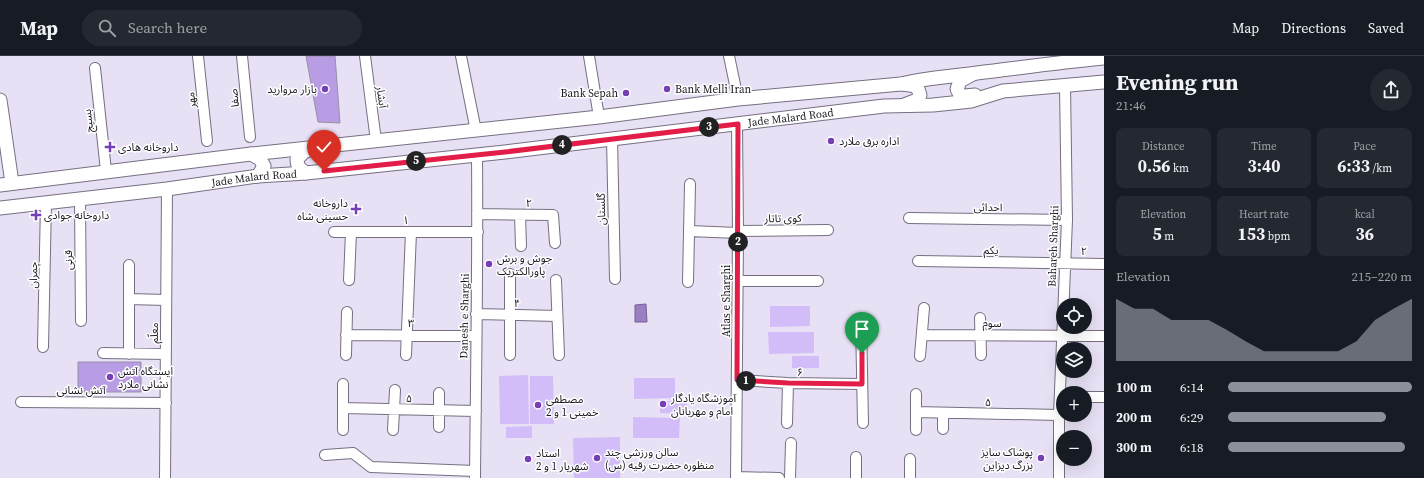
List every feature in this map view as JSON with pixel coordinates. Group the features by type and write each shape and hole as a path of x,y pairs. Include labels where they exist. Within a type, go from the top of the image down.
{"main road":[{"name":"Jade Malard Road","path":"6,184 251,154 376,142 599,117 738,99 901,84 937,76 975,74 1058,59 1104,58"},
{"path":"975,74 960,81 957,88 960,95 987,95"},
{"name":"Jade Malard Road","path":"0,208 167,189 258,176 306,173 477,155 884,106 971,101 1003,90 1104,82"},
{"path":"901,84 917,86 920,95 918,100 901,106"},
{"path":"0,100 6,184"},
{"path":"306,173 300,170 297,165 297,159 304,152 312,148"},
{"path":"251,154 260,159 264,166 262,172 258,176"}],"street":[{"name":"مهر","path":"198,56 207,142"},
{"name":"صفا","path":"242,56 250,137"},
{"name":"آبشار","path":"364,56 376,142"},
{"path":"461,56 476,131"},
{"path":"589,56 599,117"},
{"path":"729,56 738,99"},
{"name":"بسیج","path":"95,68 106,171"},
{"name":"Bahareh Sharghi","path":"1062,386 1064,263 1067,220 1065,86"},
{"name":"Atlas e Sharghi","path":"736,478 738,124"},
{"name":"گلستان","path":"612,139 615,279"},
{"name":"Danesh e Sharghi","path":"475,475 478,232 477,155"},
{"path":"688,282 690,184"},
{"name":"معلّم","path":"165,478 167,189"},
{"name":"قرنی","path":"80,199 81,321"},
{"name":"چمران","path":"44,347 46,203"},
{"name":"۲","path":"478,214 553,215 555,243"},
{"path":"520,214 521,246"},
{"name":"احداثی","path":"909,218 1067,220"},
{"name":"کوی تاتار","path":"689,230 738,232 828,230"},
{"name":"۱","path":"334,232 478,232"},
{"path":"349,280 351,232"},
{"path":"406,355 411,232"},
{"name":"یکم","path":"918,261 1064,263"},
{"name":"۲","path":"1064,263 1104,264"},
{"path":"129,265 129,354"},
{"path":"510,274 510,355"},
{"path":"556,280 559,355"},
{"path":"738,281 818,281"},
{"path":"129,299 166,300"},
{"path":"920,356 924,308"},
{"path":"346,355 347,312"},
{"name":"۴","path":"476,314 558,316"},
{"path":"980,318 981,355"},
{"path":"861,321 863,423"},
{"name":"۳","path":"346,335 476,336"},
{"name":"سوم","path":"922,335 1062,335"},
{"path":"1062,335 1104,336"},
{"path":"103,353 166,354"},
{"name":"۶","path":"737,380 788,383 862,384"},
{"path":"787,423 788,383"},
{"path":"343,384 343,430"},
{"path":"393,430 395,390"},
{"path":"439,393 439,427"},
{"path":"916,394 916,430"},
{"path":"1092,397 1104,397"},
{"name":"آتش نشانی","path":"21,402 166,403"},
{"name":"۵","path":"343,408 476,411"},
{"name":"۵","path":"916,412 1056,415"},
{"path":"943,413 943,430"},
{"name":"Bahareh Sharghi","path":"1059,422 1059,478"},
{"path":"790,478 791,444"},
{"path":"325,455 353,453 371,467 475,475"},
{"path":"856,457 856,478"},
{"path":"910,459 910,478"},
{"path":"736,478 779,478"}],"shaded area":[{"path":"646,304 647,322 635,322 635,305"},
{"path":"770,306 810,306 810,326 770,327"},
{"path":"768,332 814,332 814,353 769,354"},
{"path":"792,356 819,356 819,368 792,368"},
{"path":"528,375 529,424 500,424 499,376"},
{"path":"530,376 553,376 554,424 530,424"},
{"path":"634,378 675,378 675,398 634,399"},
{"path":"660,401 687,401 687,414 660,413"},
{"path":"633,417 680,418 679,438 633,438"},
{"path":"532,426 532,438 506,438 506,427"},
{"name":"سالن ورزشی چند منظوره حضرت رقیه (س)","path":"620,437 620,478 574,478 573,438"}],"building":[{"name":"بازار مروارید","path":"306,56 335,56 340,123 318,122"},
{"name":"ایستگاه آتش نشانی ملارد","path":"78,362 141,362 141,392 78,392"}],"place":[{"name":"بازار مروارید","path":"325,89"},
{"name":"Bank Melli Iran","path":"667,89"},
{"name":"Bank Sepah","path":"626,93"},
{"name":"اداره برق ملارد","path":"831,141"},
{"name":"داروخانه هادی","path":"110,147"},
{"name":"داروخانه حسینی شاه","path":"356,209"},
{"name":"داروخانه جوادی","path":"36,215"},
{"name":"جوش و برش پاورالکتریک","path":"489,264"},
{"name":"ایستگاه آتش نشانی ملارد","path":"110,377"},
{"name":"آموزشگاه یادگار امام و مهربانان","path":"663,404"},
{"name":"مصطفی خمینی 1 و 2","path":"538,405"},
{"name":"سالن ورزشی چند منظوره حضرت رقیه (س)","path":"597,458"},
{"name":"پوشاک سایز بزرگ دیزاین","path":"1041,458"},
{"name":"استاد شهریار 1 و 2","path":"528,459"}],"route":[{"path":"324,171 505,152 738,124 737,380 788,383 862,384 862,353"}]}
